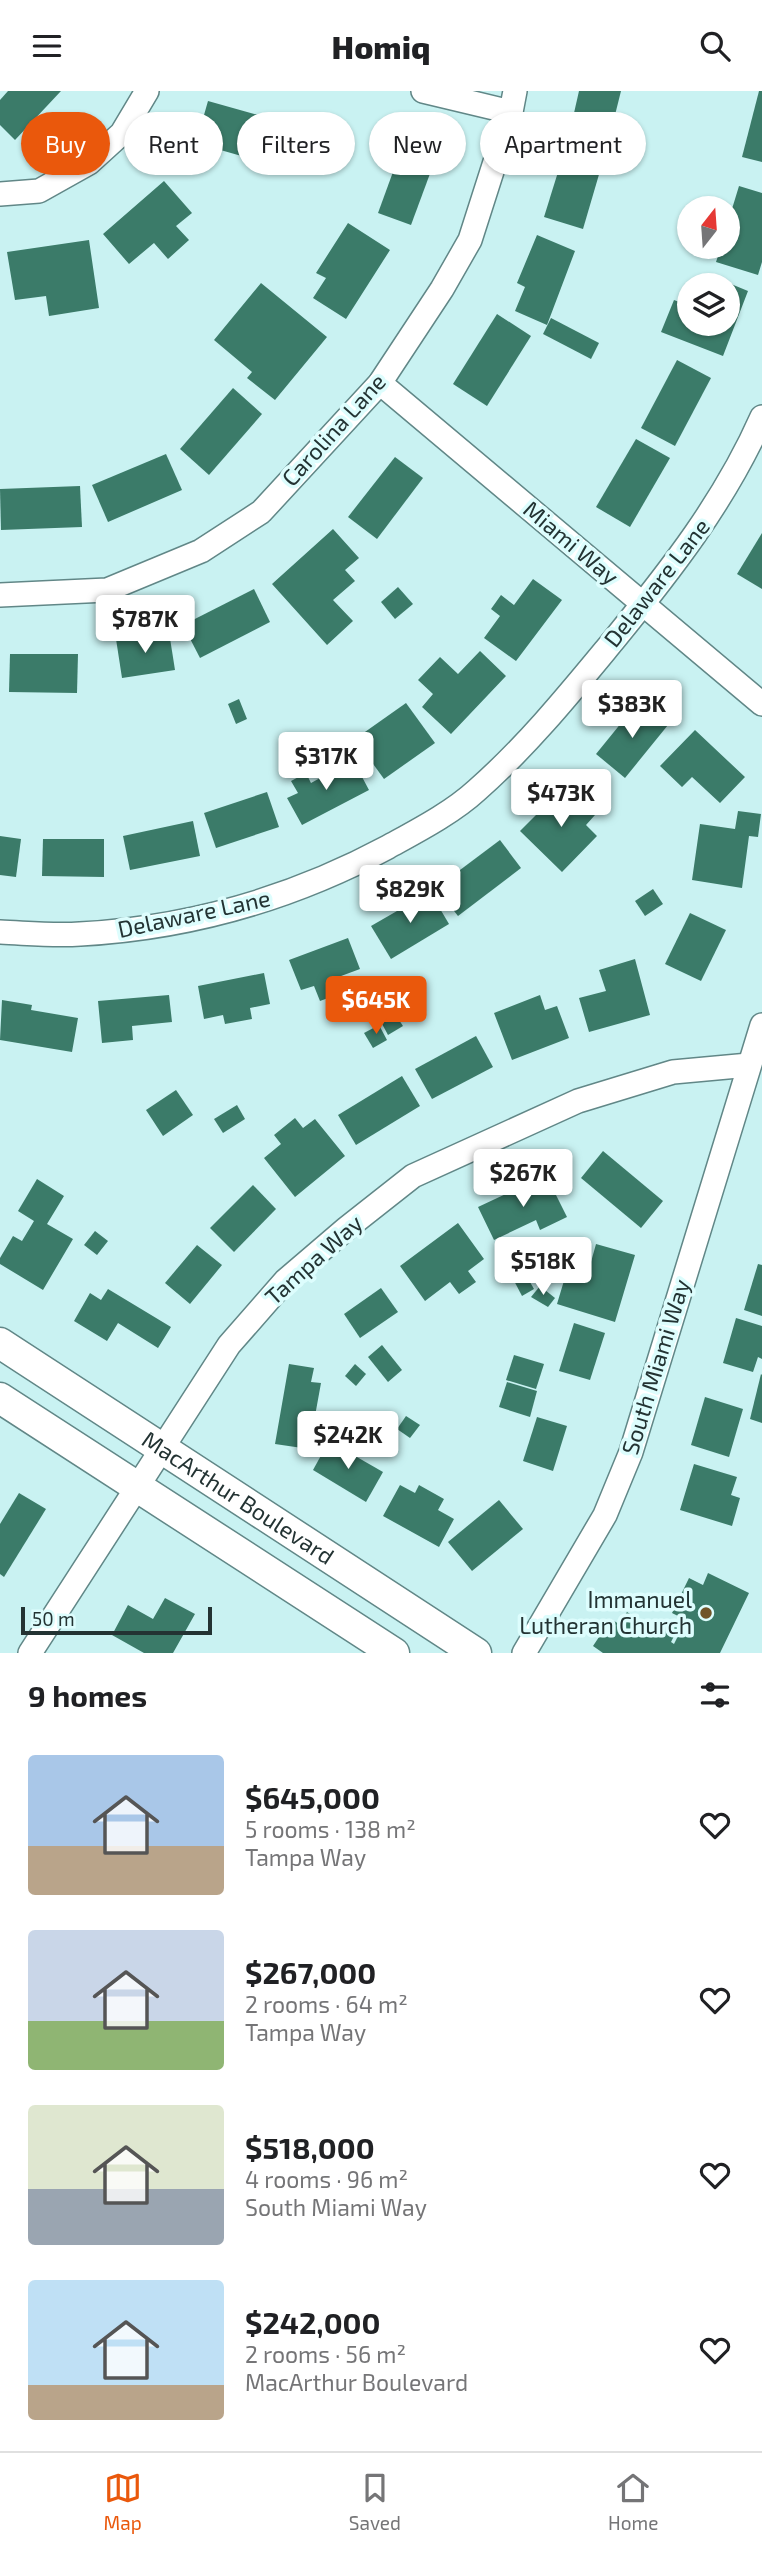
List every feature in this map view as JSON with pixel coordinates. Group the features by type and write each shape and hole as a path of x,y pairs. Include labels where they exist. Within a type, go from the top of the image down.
{"street":[{"path":"0,194 39,191 89,163 122,132 147,91"},
{"path":"423,91 513,101"},
{"name":"Carolina Lane","path":"0,595 107,590 201,551 261,512 380,383 442,289 470,240 513,101"},
{"name":"Miami Way","path":"380,383 762,703"},
{"name":"Delaware Lane","path":"0,932 78,935 157,926 256,905 333,877 410,835 475,792 543,726 704,526 747,451 762,417"},
{"path":"749,1065 762,1025"},
{"name":"Tampa Way","path":"30,1653 229,1345 285,1281 413,1176 578,1101 673,1072 749,1065"},
{"name":"South Miami Way","path":"524,1653 605,1515 632,1452 749,1065"},
{"name":"MacArthur Boulevard","path":"0,1343 458,1648"},
{"name":"MacArthur Boulevard","path":"0,1398 394,1653"}],"building":[{"path":"8,91 61,91 41,112 21,112 21,134 15,140 0,125 0,100"},
{"path":"579,91 621,91 616,112 574,112"},
{"path":"759,91 762,91 762,162 742,157"},
{"path":"208,101 247,112 237,112 237,155 223,151 223,112 205,112"},
{"path":"392,175 429,175 411,225 378,213"},
{"path":"557,175 599,175 583,229 544,217"},
{"path":"164,181 192,213 176,226 189,240 168,259 154,243 129,264 103,234"},
{"path":"739,186 762,193 762,262 758,275 716,262 717,259 740,259 740,196 736,196"},
{"path":"348,223 390,250 346,319 313,298 326,278 316,273"},
{"path":"537,235 575,251 547,325 515,311 525,287 517,283"},
{"path":"89,240 99,308 49,316 46,296 15,300 7,252"},
{"path":"261,283 327,337 275,400 247,378 252,372 214,340"},
{"path":"740,288 748,291 740,312"},
{"path":"674,300 677,301 677,336 731,336 723,356 661,332"},
{"path":"497,314 531,336 487,406 453,384"},
{"path":"551,318 599,343 591,359 543,334"},
{"path":"677,360 711,378 675,446 641,428"},
{"path":"233,388 262,414 209,475 180,449"},
{"path":"636,439 670,458 630,527 596,507"},
{"path":"166,454 182,490 108,522 92,485"},
{"path":"395,457 423,478 377,539 348,517"},
{"path":"80,486 82,527 1,530 0,489"},
{"path":"333,529 359,558 345,570 355,581 333,600 353,621 327,645 272,584"},
{"path":"762,533 762,589 737,574"},
{"path":"533,579 562,600 516,661 484,638 500,616 491,609 501,595 514,605"},
{"path":"398,587 413,604 395,619 381,602"},
{"path":"254,589 270,622 200,658 183,625"},
{"path":"169,632 175,670 122,678 116,639"},
{"path":"480,651 506,676 451,734 422,707 433,694 418,680 440,657 458,674"},
{"path":"10,654 78,654 77,693 9,692"},
{"path":"239,699 247,719 236,724 228,704"},
{"path":"639,701 668,725 625,778 596,754"},
{"path":"406,703 435,743 384,779 355,739"},
{"path":"695,730 745,777 720,803 692,777 682,787 660,766"},
{"path":"353,760 369,790 302,825 287,798 298,793 291,781 306,773 311,783"},
{"path":"565,786 595,815 586,825 597,836 562,872 520,831"},
{"path":"267,792 279,827 216,848 204,813"},
{"path":"738,811 761,814 758,837 749,836 742,888 692,880 700,824 735,829"},
{"path":"193,821 200,856 130,870 123,836"},
{"path":"0,836 21,839 16,877 0,875"},
{"path":"43,839 104,839 104,877 42,876"},
{"path":"500,840 521,868 458,916 436,888"},
{"path":"653,889 663,904 645,916 635,901"},
{"path":"430,892 449,924 391,959 371,926"},
{"path":"690,913 726,930 701,981 665,964"},
{"path":"348,938 360,969 333,979 339,994 320,1001 314,986 301,990 289,960"},
{"path":"635,959 650,1015 589,1032 579,998 606,991 599,970"},
{"path":"264,973 270,1004 250,1008 252,1019 225,1024 223,1015 204,1019 198,986"},
{"path":"169,995 172,1022 132,1026 133,1040 102,1043 98,1001"},
{"path":"540,995 545,1010 557,1006 569,1038 512,1060 494,1013"},
{"path":"2,1000 32,1005 31,1010 78,1018 72,1052 0,1040"},
{"path":"395,1014 403,1026 388,1035 381,1022"},
{"path":"379,1025 387,1040 373,1048 364,1033"},
{"path":"476,1036 493,1067 432,1099 415,1069"},
{"path":"402,1076 420,1106 356,1145 338,1115"},
{"path":"176,1090 193,1115 163,1136 146,1110"},
{"path":"237,1105 245,1119 223,1133 214,1119"},
{"path":"295,1118 303,1128 315,1119 345,1156 295,1197 264,1158 281,1144 274,1135"},
{"path":"603,1151 663,1201 641,1228 581,1178"},
{"path":"546,1175 567,1217 540,1230 536,1220 494,1240 478,1207"},
{"path":"37,1179 64,1196 47,1224 73,1239 43,1290 0,1264 0,1258 13,1236 22,1241 34,1221 18,1211"},
{"path":"253,1185 276,1209 234,1252 210,1228"},
{"path":"458,1223 484,1259 468,1271 476,1282 459,1294 450,1282 425,1301 400,1266"},
{"path":"95,1231 108,1241 97,1255 84,1245"},
{"path":"596,1244 635,1255 615,1322 557,1304 566,1274 586,1280"},
{"path":"197,1245 222,1265 190,1304 165,1283"},
{"path":"758,1264 762,1265 762,1316 744,1310"},
{"path":"522,1268 534,1289 522,1296 511,1275"},
{"path":"540,1286 555,1298 548,1307 531,1297"},
{"path":"381,1288 398,1312 360,1338 344,1314"},
{"path":"108,1289 171,1327 158,1348 118,1323 107,1341 74,1321 90,1293 101,1300"},
{"path":"736,1318 762,1326 762,1359 758,1357 753,1372 723,1363"},
{"path":"574,1323 605,1333 590,1380 559,1371"},
{"path":"382,1345 402,1370 388,1382 368,1357"},
{"path":"514,1355 544,1364 536,1389 506,1380"},
{"path":"289,1364 314,1368 311,1382 321,1383 309,1449 275,1444"},
{"path":"355,1364 366,1374 356,1386 345,1376"},
{"path":"762,1375 762,1423 750,1419"},
{"path":"507,1382 537,1391 530,1417 499,1407"},
{"path":"705,1397 743,1409 729,1457 691,1445"},
{"path":"406,1416 420,1425 410,1438 397,1429"},
{"path":"537,1417 567,1426 553,1471 523,1461"},
{"path":"329,1441 383,1472 366,1502 313,1470"},
{"path":"694,1464 737,1477 731,1495 740,1498 732,1526 680,1510"},
{"path":"400,1485 415,1493 419,1485 444,1499 438,1510 454,1519 439,1547 383,1516"},
{"path":"19,1493 46,1509 4,1577 0,1574 0,1524"},
{"path":"499,1500 523,1529 472,1571 448,1542"},
{"name":"Immanuel Lutheran Church","path":"708,1573 749,1593 720,1653 603,1653 593,1646 611,1619 619,1624 627,1612 660,1634 666,1622 678,1628 671,1642 674,1644 686,1620 672,1613 689,1578 703,1585"},
{"path":"165,1598 195,1614 173,1653 144,1653 112,1635 128,1605 153,1619"}],"place":[{"name":"Immanuel Lutheran Church","path":"706,1613"}]}
